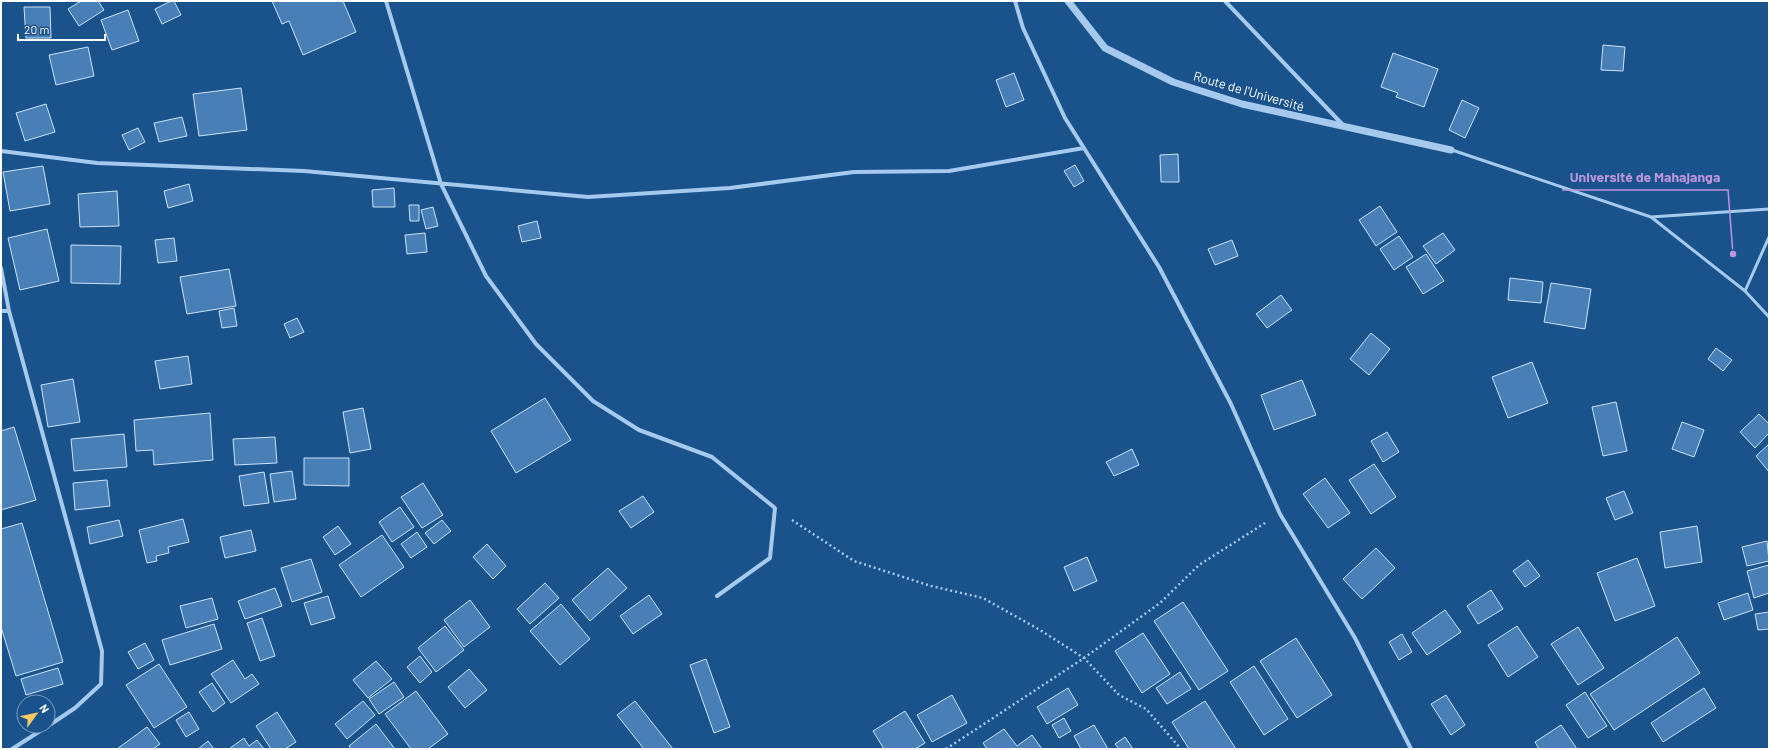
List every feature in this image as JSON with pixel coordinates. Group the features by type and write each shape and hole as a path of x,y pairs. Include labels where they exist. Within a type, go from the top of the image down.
{"street":[{"path":"386,1 441,184 486,276 536,344 593,402 640,430 712,457 775,508 770,558 717,596"},
{"path":"1015,1 1023,28 1065,118 1159,267 1232,404 1280,514 1355,638 1411,749"},
{"name":"Route de l'Université","path":"1068,1 1105,48 1173,82 1242,104 1451,150"},
{"path":"1225,1 1345,127"},
{"path":"1,151 98,163 304,171 596,197 730,188 854,172 949,171 1084,148"},
{"path":"1,268 9,311 102,651 100,684 76,708 56,721"},
{"path":"1,311 9,311"},
{"path":"12,749 35,734"}],"lane":[{"path":"1451,150 1651,217 1745,292 1769,316"},
{"path":"1651,217 1769,208"},
{"path":"1745,292 1769,237"}],"path":[{"path":"775,508 854,562 931,586 983,598 1084,658 1119,695 1146,709 1181,749"},
{"path":"946,749 1084,658 1160,603 1199,565 1280,514"}],"building":[{"path":"81,1 98,1 104,10 79,26 68,9"},
{"path":"174,1 181,15 162,24 155,9"},
{"path":"272,1 343,1 356,32 303,55 289,21 282,24"},
{"path":"24,7 50,7 51,38 26,38"},
{"path":"128,10 139,41 112,50 101,20"},
{"path":"1603,45 1625,47 1623,71 1601,70"},
{"path":"88,47 94,76 56,85 49,55"},
{"path":"1393,53 1438,69 1424,107 1396,97 1398,93 1381,87"},
{"path":"1014,73 1024,100 1006,107 996,80"},
{"path":"241,88 247,130 199,136 193,94"},
{"path":"1462,100 1479,108 1465,138 1449,130"},
{"path":"46,104 55,132 25,141 16,113"},
{"path":"182,117 187,136 159,142 154,123"},
{"path":"138,128 145,142 129,150 122,135"},
{"path":"1178,154 1179,182 1161,182 1160,155"},
{"path":"1075,165 1084,181 1074,187 1064,171"},
{"path":"43,166 50,204 10,211 3,172"},
{"path":"189,184 193,201 168,208 164,191"},
{"path":"394,188 395,207 373,207 372,190"},
{"path":"117,191 119,226 80,227 78,194"},
{"path":"409,205 419,205 419,221 410,221"},
{"path":"1380,206 1397,232 1376,246 1359,220"},
{"path":"433,207 438,226 426,229 421,210"},
{"path":"537,221 541,238 522,242 518,226"},
{"path":"47,229 59,281 20,290 8,238"},
{"path":"425,233 427,252 407,254 405,235"},
{"path":"1443,233 1455,250 1436,264 1423,246"},
{"path":"1399,236 1413,257 1394,270 1380,249"},
{"path":"174,238 177,261 158,263 155,240"},
{"path":"1232,240 1238,256 1215,265 1208,249"},
{"path":"71,245 121,246 120,284 71,283"},
{"path":"1426,254 1444,281 1423,294 1406,267"},
{"path":"229,269 236,306 187,314 180,277"},
{"path":"1510,278 1543,282 1541,303 1508,300"},
{"path":"1551,283 1591,289 1585,329 1544,322"},
{"path":"1281,295 1292,310 1267,328 1256,314"},
{"path":"234,308 237,326 222,328 219,311"},
{"path":"297,318 304,332 290,338 284,324"},
{"path":"1371,333 1390,349 1369,375 1350,359"},
{"path":"1716,348 1732,360 1723,371 1708,359"},
{"path":"188,356 192,384 160,389 155,361"},
{"path":"1532,362 1548,403 1508,418 1492,377"},
{"path":"73,379 80,422 48,427 41,385"},
{"path":"1302,380 1316,415 1274,430 1261,395"},
{"path":"545,398 571,440 516,473 491,431"},
{"path":"1616,402 1627,451 1603,456 1592,407"},
{"path":"363,408 371,449 350,453 343,412"},
{"path":"210,413 213,460 154,465 153,450 136,451 134,420"},
{"path":"1759,414 1769,424 1769,433 1755,448 1740,432"},
{"path":"1682,422 1704,430 1694,457 1672,449"},
{"path":"14,427 36,500 1,510 1,431"},
{"path":"1387,432 1399,452 1383,462 1371,441"},
{"path":"124,434 127,467 74,471 71,439"},
{"path":"275,437 277,463 235,465 233,439"},
{"path":"1769,444 1769,472 1756,456"},
{"path":"1132,449 1139,465 1114,476 1106,462"},
{"path":"304,458 349,458 349,486 304,485"},
{"path":"1374,464 1396,497 1371,514 1349,480"},
{"path":"292,471 296,499 274,502 270,474"},
{"path":"264,472 269,503 244,506 239,476"},
{"path":"1325,478 1350,513 1328,528 1303,494"},
{"path":"107,480 110,506 75,510 73,483"},
{"path":"423,483 443,515 422,528 401,497"},
{"path":"1624,491 1633,513 1615,520 1606,498"},
{"path":"643,496 654,512 631,528 619,511"},
{"path":"400,507 414,527 392,542 379,522"},
{"path":"183,519 189,542 168,547 169,553 156,556 157,561 147,563 139,530"},
{"path":"119,520 123,536 90,544 87,527"},
{"path":"442,520 451,531 434,544 425,533"},
{"path":"22,523 63,662 16,676 1,627 1,529"},
{"path":"338,526 351,544 335,555 323,537"},
{"path":"1697,526 1702,562 1665,568 1660,532"},
{"path":"251,530 256,551 225,558 220,537"},
{"path":"417,532 427,547 411,558 401,544"},
{"path":"382,535 404,567 361,597 339,565"},
{"path":"1767,541 1769,561 1747,566 1742,547"},
{"path":"487,544 506,566 493,579 473,557"},
{"path":"1376,548 1395,568 1362,599 1343,579"},
{"path":"1087,557 1097,581 1074,591 1064,567"},
{"path":"1637,558 1655,606 1615,621 1597,573"},
{"path":"311,559 322,592 292,602 281,568"},
{"path":"1528,560 1540,576 1525,587 1513,571"},
{"path":"1769,565 1769,593 1754,598 1747,571"},
{"path":"608,568 627,588 590,621 572,600"},
{"path":"545,583 559,598 530,624 517,609"},
{"path":"275,588 282,606 245,619 238,601"},
{"path":"1491,590 1503,609 1478,624 1467,606"},
{"path":"1748,593 1753,610 1724,620 1718,603"},
{"path":"649,595 662,614 633,634 620,616"},
{"path":"328,596 335,618 311,625 304,603"},
{"path":"212,598 218,619 186,628 180,606"},
{"path":"470,600 490,627 464,647 444,620"},
{"path":"1183,602 1228,671 1199,690 1154,621"},
{"path":"561,604 590,639 560,665 530,631"},
{"path":"1445,610 1461,632 1427,655 1412,633"},
{"path":"1769,612 1769,629 1758,630 1755,614"},
{"path":"262,618 275,656 260,661 247,623"},
{"path":"214,624 222,649 170,665 162,640"},
{"path":"445,626 464,650 436,672 418,648"},
{"path":"1517,626 1538,657 1508,677 1488,645"},
{"path":"1578,627 1604,668 1578,685 1551,644"},
{"path":"1143,633 1170,674 1142,693 1115,651"},
{"path":"1402,634 1412,652 1399,660 1389,642"},
{"path":"1677,637 1700,673 1614,730 1590,694"},
{"path":"1296,638 1332,695 1297,718 1260,661"},
{"path":"145,643 154,660 138,669 128,652"},
{"path":"420,656 432,672 420,683 407,667"},
{"path":"706,659 730,727 714,733 690,665"},
{"path":"233,660 245,679 252,674 259,684 231,703 211,674"},
{"path":"376,661 392,679 368,698 353,680"},
{"path":"159,664 187,707 154,728 126,685"},
{"path":"1254,666 1288,719 1264,735 1230,682"},
{"path":"58,668 63,684 26,694 21,679"},
{"path":"469,669 487,690 465,708 448,687"},
{"path":"1180,672 1191,689 1167,704 1156,688"},
{"path":"394,682 404,697 379,714 369,699"},
{"path":"212,683 225,703 213,712 199,692"},
{"path":"1068,688 1078,705 1047,724 1037,707"},
{"path":"1704,688 1716,708 1663,742 1651,723"},
{"path":"416,691 448,734 428,749 411,749 385,714"},
{"path":"1585,692 1607,726 1588,738 1566,705"},
{"path":"952,695 967,723 932,742 917,715"},
{"path":"1446,695 1465,725 1451,735 1431,704"},
{"path":"363,701 375,715 347,739 335,724"},
{"path":"635,701 673,749 644,749 617,715"},
{"path":"1205,701 1236,749 1189,749 1172,722"},
{"path":"905,711 925,743 915,749 884,749 873,731"},
{"path":"189,712 199,729 186,737 176,720"},
{"path":"277,712 296,742 285,749 271,749 256,726"},
{"path":"1064,718 1071,731 1059,738 1052,725"},
{"path":"376,724 395,749 351,749 349,746"},
{"path":"1094,725 1108,749 1081,749 1074,736"},
{"path":"1561,725 1577,749 1539,749 1535,742"},
{"path":"147,727 160,744 153,749 117,749"},
{"path":"1004,729 1017,746 1032,735 1042,749 987,749 983,743"},
{"path":"1125,737 1133,749 1119,749 1115,744"},
{"path":"244,738 249,746 257,740 264,749 229,749"},
{"path":"208,741 214,749 198,749"}],"place":[{"name":"Université de Mahajanga","path":"1733,254"}]}
